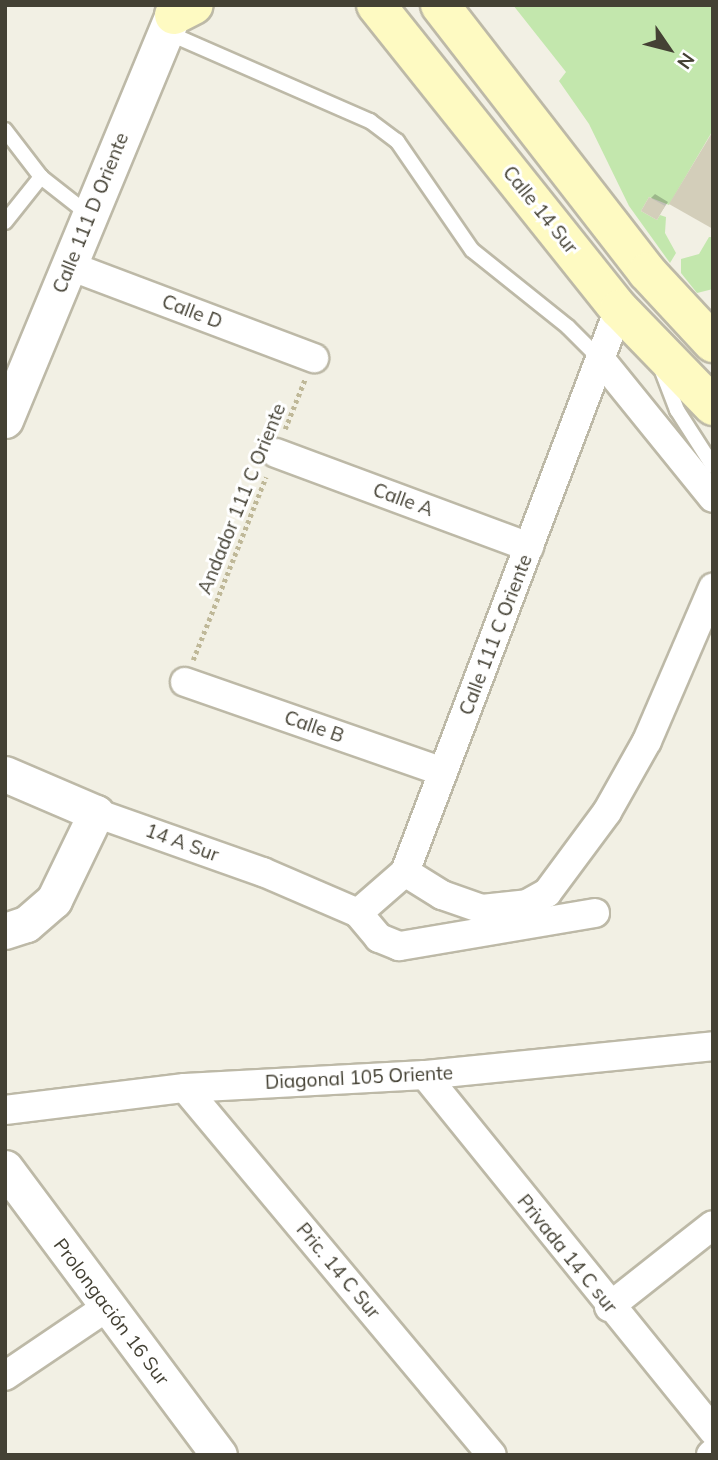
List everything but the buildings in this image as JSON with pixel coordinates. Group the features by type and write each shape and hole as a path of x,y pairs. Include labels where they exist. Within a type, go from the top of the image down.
{"main road":[{"path":"440,5 647,272 713,343"},
{"path":"474,5 577,152 588,196"},
{"name":"Calle 14 Sur","path":"378,12 619,309 713,406"}],"street":[{"name":"Calle 111 D Oriente","path":"5,420 89,215 178,14"},
{"name":"Calle D","path":"70,266 314,358"},
{"name":"Calle 111 C Oriente","path":"358,912 405,872 602,361 619,309"},
{"path":"602,361 713,498"},
{"name":"Calle A","path":"276,453 529,547"},
{"path":"405,872 442,895 482,908 527,904 564,876 607,812 647,741 713,588"},
{"name":"Calle B","path":"185,682 443,772"},
{"name":"14 A Sur","path":"5,774 96,813 262,872 358,912"},
{"path":"5,931 26,924 54,901 96,813"},
{"path":"358,912 379,938 399,946 595,913"},
{"name":"Diagonal 105 Oriente","path":"5,1111 185,1088 425,1076 713,1046"},
{"name":"Privada 14 C sur","path":"425,1076 609,1307 713,1431"},
{"name":"Pric. 14 C Sur","path":"185,1088 492,1455"},
{"name":"Prolongación 16 Sur","path":"5,1168 215,1453"},
{"path":"609,1307 713,1225"},
{"path":"5,1376 107,1307"}],"lane":[{"path":"178,14 370,121 397,141 472,250 568,327 602,361"},
{"path":"5,130 41,177 89,215"},
{"path":"5,222 41,177"},
{"path":"654,346 677,410 713,466"}],"path":[{"name":"Andador 111 C Oriente","path":"185,682 314,358"}],"green space":[{"path":"513,5 713,5 713,130 669,205 649,197 641,211 657,220 660,215 666,217 665,233 676,253 670,263 629,206 589,124 559,81 566,72"},
{"path":"709,237 713,237 713,289 697,293 681,273 681,259 699,254"}]}
